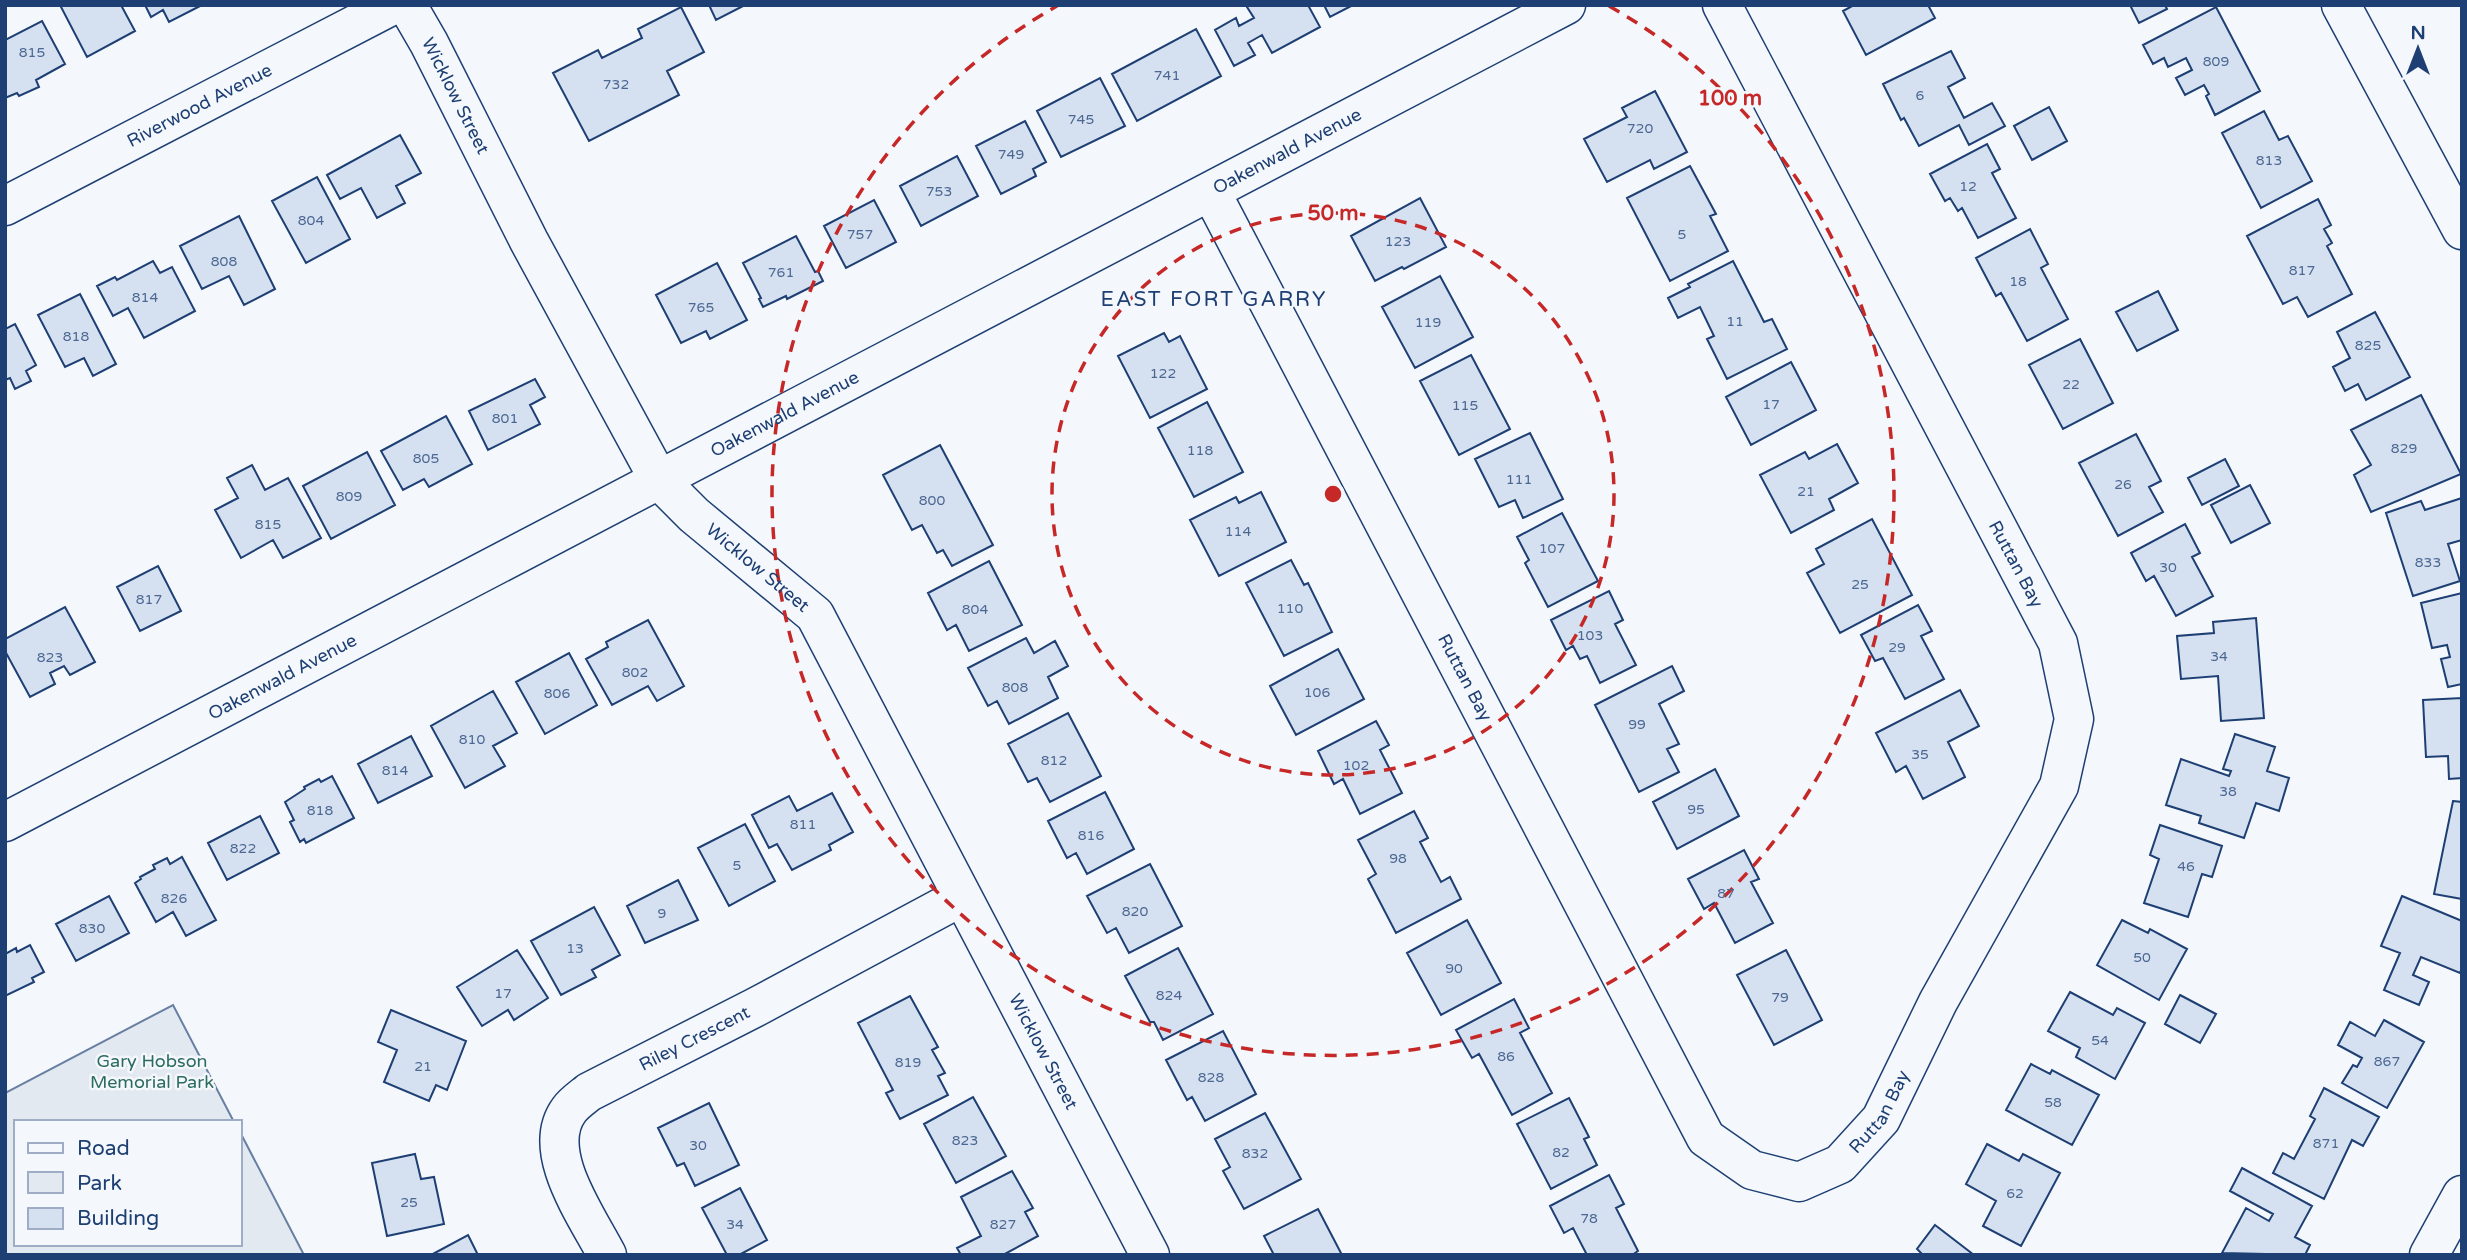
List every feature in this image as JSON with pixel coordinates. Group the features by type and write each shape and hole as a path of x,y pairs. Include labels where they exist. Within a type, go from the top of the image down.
{"street":[{"name":"Riverwood Avenue","path":"5,206 393,5"},
{"name":"Wicklow Street","path":"407,5 529,241 659,480 694,515 815,615 1150,1255"},
{"name":"Oakenwald Avenue","path":"5,822 1566,5"},
{"name":"Ruttan Bay","path":"1211,192 1706,1138 1752,1170 1799,1182 1840,1164 1881,1119 1937,1002 2059,786 2074,719 2058,643 1722,5"},
{"path":"2342,5 2462,230"},
{"name":"Riley Crescent","path":"607,1255 565,1173 558,1146 560,1126 570,1108 589,1092 961,897"},
{"path":"2429,1255 2462,1195"}],"green space":[{"name":"Gary Hobson Memorial Park","path":"173,1005 233,1120 14,1120 14,1246 242,1246 242,1136 304,1255 5,1255 5,1093"}],"building":[{"path":"60,5 121,5 135,31 87,57"},
{"path":"145,5 202,5 169,22 163,10 151,17"},
{"path":"709,5 745,5 716,20"},
{"path":"1308,5 1320,27 1272,53 1262,35 1248,43 1255,55 1234,66 1215,30 1236,18 1239,26 1254,18 1247,7"},
{"path":"1324,5 1353,5 1330,17"},
{"path":"1854,5 1928,5 1935,18 1866,55 1843,11"},
{"path":"2130,5 2165,5 2167,9 2139,23"},
{"path":"681,7 704,52 667,71 679,95 589,141 553,73 598,50 602,58 642,38 638,29"},
{"path":"2216,7 2260,91 2215,115 2204,85 2185,95 2176,78 2192,70 2186,58 2168,67 2164,58 2153,64 2143,45"},
{"path":"42,21 65,64 36,80 39,87 19,96 17,93 5,98 5,40"},
{"path":"1196,29 1221,76 1137,121 1112,74"},
{"path":"1951,51 1965,78 1948,87 1964,118 1992,103 2005,126 1969,145 1959,125 1919,146 1904,118 1901,120 1883,84"},
{"path":"1100,78 1125,126 1061,157 1037,111"},
{"path":"1655,91 1687,152 1654,169 1650,160 1607,182 1584,139 1627,117 1622,108"},
{"path":"2049,107 2067,141 2032,160 2014,126"},
{"path":"2264,111 2279,140 2288,136 2312,181 2261,208 2222,133"},
{"path":"1025,121 1046,162 1033,169 1036,176 1001,194 976,146"},
{"path":"400,135 421,173 396,186 405,203 377,218 361,188 340,199 327,175"},
{"path":"1987,144 2000,169 1992,173 2016,218 1978,238 1962,208 1958,211 1950,198 1945,201 1930,174"},
{"path":"957,156 978,196 921,226 900,186"},
{"path":"1690,166 1716,214 1710,216 1728,251 1670,281 1627,198"},
{"path":"317,177 350,239 306,263 272,201"},
{"path":"1420,198 1446,247 1375,281 1351,236"},
{"path":"2318,199 2331,225 2324,229 2332,243 2327,246 2352,294 2308,317 2297,297 2283,304 2247,236"},
{"path":"874,200 896,242 846,268 824,226"},
{"path":"239,216 275,289 244,305 229,276 202,289 180,246"},
{"path":"2030,229 2048,264 2041,268 2068,319 2027,341 2001,293 1996,296 1976,258"},
{"path":"796,236 815,272 818,271 823,281 787,299 786,296 763,307 743,263"},
{"path":"153,261 160,273 172,267 195,311 144,338 128,308 113,316 97,286 115,277 117,280"},
{"path":"1733,261 1764,322 1772,319 1787,349 1727,379 1707,339 1714,336 1700,307 1678,318 1668,298 1690,287 1688,284"},
{"path":"717,263 747,320 710,339 706,331 681,343 656,295"},
{"path":"1440,276 1473,337 1415,368 1382,307"},
{"path":"2158,291 2178,330 2137,351 2116,312"},
{"path":"80,294 116,364 93,376 84,358 65,367 38,315"},
{"path":"2375,312 2410,377 2366,400 2358,384 2345,391 2333,367 2350,358 2337,332"},
{"path":"15,324 36,365 26,371 31,381 15,389 10,378 5,380 5,329"},
{"path":"1164,333 1169,342 1180,336 1207,389 1150,418 1118,356"},
{"path":"2080,339 2113,403 2063,429 2029,365"},
{"path":"1471,355 1510,429 1459,455 1420,381"},
{"path":"1791,362 1816,410 1751,445 1726,397"},
{"path":"535,379 545,397 530,405 540,424 488,450 469,411"},
{"path":"2421,395 2461,474 2371,512 2354,475 2371,465 2351,430"},
{"path":"1207,402 1243,472 1194,497 1158,428"},
{"path":"446,416 472,464 429,487 424,479 403,490 381,451"},
{"path":"1530,433 1563,499 1523,518 1515,500 1499,507 1475,459"},
{"path":"2136,434 2161,481 2149,487 2163,512 2118,536 2079,463"},
{"path":"1837,444 1858,483 1829,499 1834,510 1791,533 1760,475 1805,452 1809,459"},
{"path":"940,445 993,545 952,566 943,550 937,553 922,525 912,530 883,475"},
{"path":"367,452 395,505 331,539 303,486"},
{"path":"2225,459 2239,486 2202,505 2188,478"},
{"path":"252,465 265,490 288,478 321,538 283,558 273,540 241,558 215,510 238,498 227,478"},
{"path":"2250,485 2270,523 2231,543 2211,505"},
{"path":"1261,492 1286,542 1219,576 1190,520 1236,497 1239,503"},
{"path":"2462,498 2462,540 2448,544 2460,581 2413,596 2386,513 2421,501 2425,510"},
{"path":"1562,513 1598,581 1548,607 1525,563 1529,560 1517,537"},
{"path":"1872,519 1912,595 1840,633 1807,573 1824,564 1816,549"},
{"path":"2185,524 2200,553 2192,557 2213,596 2176,616 2154,576 2146,581 2131,553"},
{"path":"1291,560 1304,585 1308,583 1332,632 1284,656 1246,583"},
{"path":"989,561 1022,625 969,651 956,625 947,630 928,593"},
{"path":"158,566 181,611 140,631 117,587"},
{"path":"1609,591 1623,620 1615,624 1636,665 1600,683 1587,656 1580,659 1573,646 1566,650 1551,620"},
{"path":"2462,593 2462,684 2448,687 2441,659 2450,657 2447,645 2432,648 2421,603"},
{"path":"1918,605 1932,631 1921,636 1944,679 1905,699 1883,658 1875,661 1861,635"},
{"path":"65,607 95,662 70,675 64,666 50,673 55,684 30,697 5,651 5,639"},
{"path":"2256,618 2264,718 2221,721 2218,676 2181,679 2177,636 2214,633 2213,622"},
{"path":"648,620 684,686 657,701 648,686 612,705 586,659 608,647 606,642"},
{"path":"1026,638 1034,653 1055,641 1068,666 1048,677 1058,698 1009,724 997,701 988,706 968,668"},
{"path":"1338,649 1364,699 1296,735 1270,686"},
{"path":"569,653 597,705 545,734 516,682"},
{"path":"1672,666 1684,691 1659,704 1679,744 1667,749 1679,772 1639,792 1595,705"},
{"path":"1960,690 1979,726 1948,742 1965,777 1923,799 1906,766 1896,772 1876,733"},
{"path":"493,691 517,733 493,746 505,766 465,788 431,726"},
{"path":"2462,698 2462,778 2449,779 2448,756 2426,757 2423,700"},
{"path":"1068,713 1101,776 1050,802 1037,778 1028,782 1008,744"},
{"path":"1376,721 1389,745 1380,750 1402,793 1360,814 1343,779 1334,784 1318,751"},
{"path":"2235,734 2275,747 2267,771 2289,778 2279,811 2256,803 2244,838 2199,823 2201,816 2166,805 2181,759 2229,776 2231,771 2223,769"},
{"path":"411,736 432,776 378,803 358,764"},
{"path":"1715,769 1739,816 1677,849 1653,802"},
{"path":"332,776 354,818 306,843 304,839 300,842 290,822 294,820 285,802 305,789 304,787"},
{"path":"1105,792 1134,849 1087,874 1076,853 1067,858 1048,821"},
{"path":"832,793 853,832 829,845 831,850 792,870 777,844 769,848 752,815 789,796 797,811"},
{"path":"2453,801 2462,802 2462,899 2434,894"},
{"path":"1414,811 1428,838 1420,842 1441,882 1450,877 1461,899 1396,933 1368,879 1376,874 1358,840"},
{"path":"260,816 279,853 227,880 208,843"},
{"path":"745,824 775,881 729,906 698,848"},
{"path":"2160,825 2222,846 2212,877 2202,874 2188,917 2144,903 2159,859 2150,855"},
{"path":"1744,850 1759,879 1751,882 1773,923 1735,943 1714,903 1704,909 1688,879"},
{"path":"182,857 216,920 186,936 173,912 156,922 135,883 155,869 153,865 167,858 170,864"},
{"path":"1150,864 1182,926 1129,953 1116,928 1107,933 1087,896"},
{"path":"678,880 698,920 645,943 627,906"},
{"path":"109,896 129,933 76,961 56,924"},
{"path":"2402,896 2462,921 2460,973 2421,957 2413,975 2429,982 2419,1005 2384,990 2400,953 2381,946"},
{"path":"594,907 620,955 592,970 596,977 561,995 531,941"},
{"path":"1467,920 1501,983 1441,1015 1407,953"},
{"path":"2122,920 2148,933 2150,929 2187,949 2159,1000 2097,965"},
{"path":"30,945 44,972 32,978 34,982 5,996 5,954 16,948 17,952"},
{"path":"1178,948 1213,1014 1163,1040 1125,976"},
{"path":"517,950 548,998 514,1020 508,1010 482,1026 457,987"},
{"path":"1786,950 1822,1020 1774,1045 1737,975"},
{"path":"2070,992 2113,1015 2117,1008 2145,1023 2115,1079 2076,1057 2080,1048 2048,1031"},
{"path":"2180,995 2216,1014 2200,1043 2165,1024"},
{"path":"910,996 938,1047 932,1050 945,1073 938,1076 948,1095 900,1119 886,1093 893,1090 858,1023"},
{"path":"1514,999 1529,1028 1520,1033 1552,1093 1512,1115 1479,1054 1472,1058 1456,1030"},
{"path":"391,1010 466,1041 447,1090 436,1085 429,1101 384,1082 397,1050 378,1042"},
{"path":"2384,1020 2424,1042 2387,1108 2342,1083 2353,1065 2357,1067 2362,1058 2338,1045 2350,1022 2375,1036"},
{"path":"1223,1031 1256,1094 1205,1121 1192,1097 1187,1100 1166,1060"},
{"path":"2031,1064 2050,1074 2052,1070 2099,1095 2072,1145 2006,1110"},
{"path":"2324,1088 2379,1117 2363,1146 2352,1140 2324,1199 2273,1173 2283,1153 2294,1159 2315,1119 2310,1116"},
{"path":"973,1097 1006,1156 956,1183 924,1124"},
{"path":"1569,1098 1589,1137 1584,1139 1597,1165 1551,1189 1517,1124"},
{"path":"709,1103 739,1165 695,1186 684,1163 677,1166 658,1128"},
{"path":"1265,1113 1301,1179 1244,1209 1223,1171 1230,1167 1215,1139"},
{"path":"1987,1144 2019,1161 2023,1154 2060,1173 2021,1246 1983,1226 1996,1201 1966,1184"},
{"path":"415,1154 421,1179 434,1177 444,1224 387,1236 372,1163"},
{"path":"2242,1168 2312,1206 2295,1237 2310,1245 2305,1255 2222,1253 2246,1208 2269,1221 2273,1214 2230,1191"},
{"path":"1012,1171 1033,1208 1025,1212 1038,1236 1003,1255 961,1255 957,1248 981,1236 961,1197"},
{"path":"1609,1175 1624,1204 1616,1208 1638,1251 1632,1255 1587,1255 1573,1228 1564,1233 1550,1206"},
{"path":"740,1188 767,1240 739,1255 727,1255 702,1208"},
{"path":"1318,1209 1342,1255 1274,1255 1264,1236"},
{"path":"1935,1225 1974,1255 1923,1255 1917,1249"},
{"path":"468,1235 478,1255 431,1255"}],"district":[{"name":"EAST FORT GARRY","path":"1214,299"}]}
